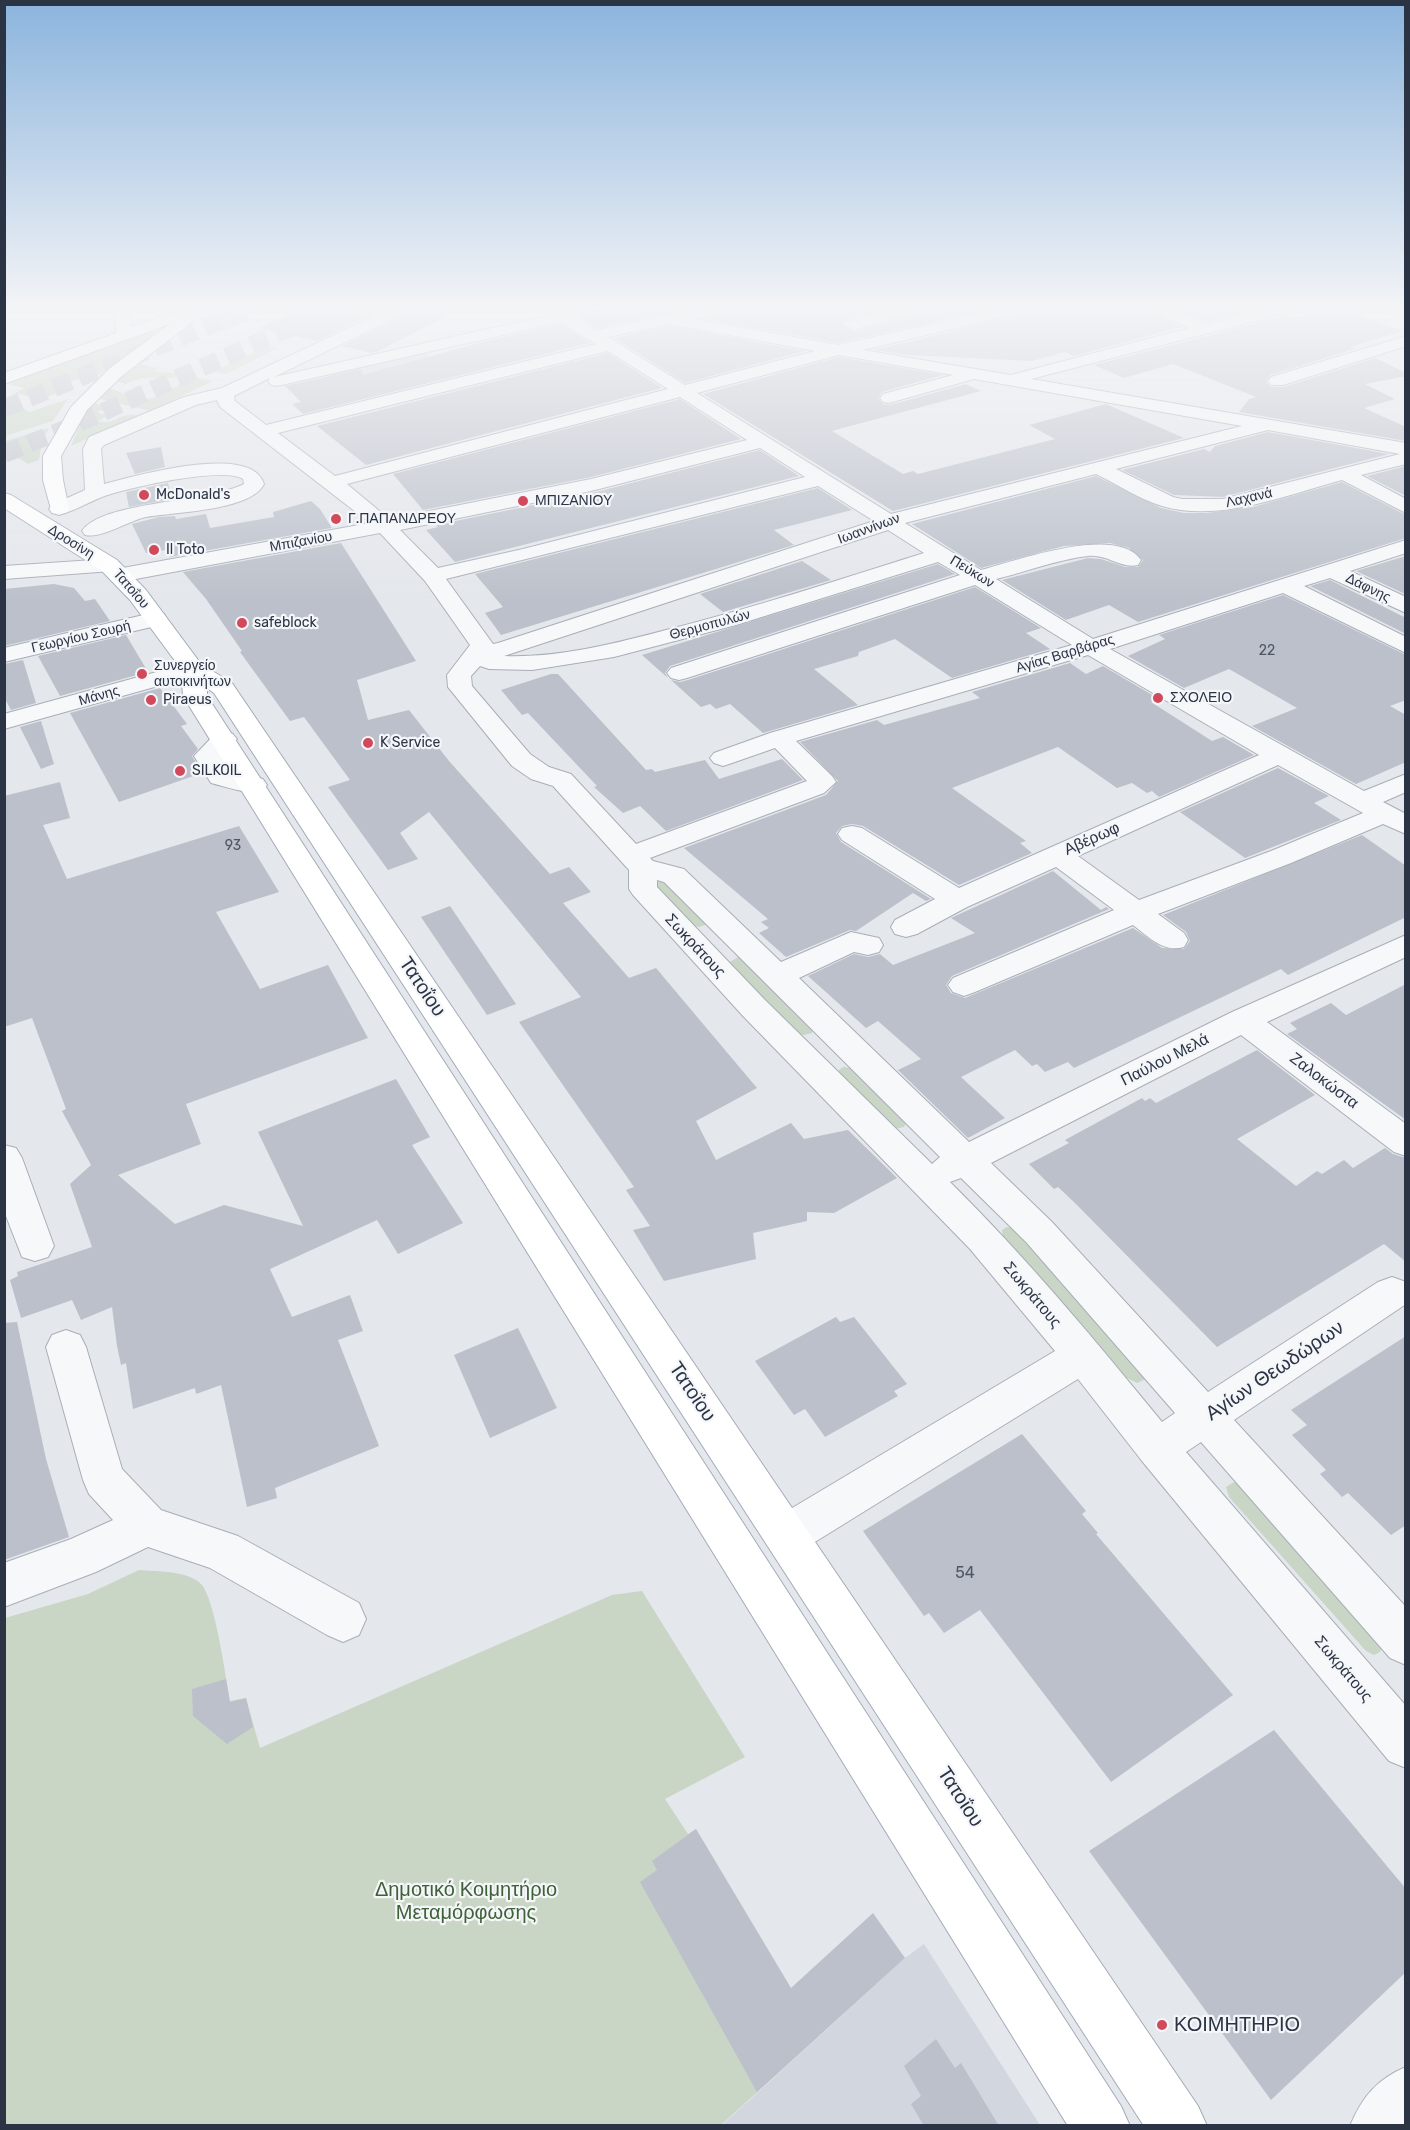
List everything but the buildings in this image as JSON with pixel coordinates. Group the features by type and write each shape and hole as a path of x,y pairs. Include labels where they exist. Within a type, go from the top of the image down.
{"main road":[{"path":"59,508 53,480 52,456 84,404"},
{"name":"Δροσίνη","path":"41,498 92,531 115,570"},
{"name":"Δροσίνη","path":"4,499 115,570"},
{"name":"Τατοΐου","path":"115,570 156,619 193,669 223,688 1178,2126"},
{"name":"Τατοΐου","path":"193,669 195,696 254,785 1101,2126"}],"street":[{"path":"95,493 92,449 96,441 182,404"},
{"path":"227,404 333,482 386,527 433,576 482,645 475,658 459,675 460,687 520,760 540,773 562,780 638,862 674,875 1039,1232 1406,1642"},
{"path":"263,431 371,404"},
{"path":"333,482 627,404"},
{"name":"Πεύκων","path":"704,404 887,522 980,576 1091,647 1384,814"},
{"path":"1148,404 1406,449"},
{"path":"1170,428 1215,416"},
{"name":"Ιωαννίνων","path":"475,658 672,592 870,530 887,522 1268,425"},
{"name":"Μπιζανίου","path":"115,570 386,527 591,485 763,442"},
{"name":"Λαχανά","path":"1097,467 1166,501 1199,506 1223,505 1406,458"},
{"path":"59,508 95,493 132,482 220,469 244,471 253,479 252,488 237,496 127,516 92,531"},
{"path":"1346,475 1406,507"},
{"path":"433,576 525,555 821,479"},
{"name":"Αγίας Βαρβάρας","path":"723,758 779,738 1091,647 1406,546"},
{"path":"679,673 980,576 1087,550 1109,550 1130,560"},
{"name":"Θερμοπυλών","path":"475,658 525,663 581,658 716,625 941,554"},
{"name":"Τατοΐου","path":"4,573 115,570"},
{"name":"Δάφνης","path":"1331,570 1406,606"},
{"path":"1285,585 1406,646"},
{"path":"672,592 716,625"},
{"name":"Γεωργίου Σουρή","path":"4,655 156,619"},
{"name":"Μάνης","path":"4,722 193,669"},
{"path":"638,862 815,788 823,782 779,738"},
{"name":"Αβέρωφ","path":"906,927 957,900 1057,854 1280,755"},
{"path":"964,985 1136,912 1384,814 1406,782"},
{"path":"852,834 957,900"},
{"path":"1057,854 1173,940"},
{"name":"Σωκράτους","path":"638,862 643,890 803,1058 983,1238 1406,1744"},
{"path":"705,957 742,940"},
{"path":"777,976 851,942 868,945"},
{"name":"Παύλου Μελά","path":"926,1180 1243,1020 1406,945"},
{"name":"Ζαλοκώστα","path":"1243,1020 1406,1143"},
{"path":"803,1058 844,1041"},
{"path":"4,1158 35,1245"},
{"name":"Αγίων Θεωδώρων","path":"1157,1448 1392,1293"},
{"path":"66,1347 104,1480 147,1526 222,1551 343,1620"},
{"path":"787,1535 1083,1355"},
{"path":"4,1585 80,1557 147,1526"},
{"path":"1379,2126 1406,2095"}],"shaded area":[{"path":"924,1944 1040,2125 721,2126 905,1958"}],"green space":[{"path":"5,404 17,404 29,412 52,404 64,404 53,421 5,436"},
{"path":"92,404 109,407 97,412 107,416 98,421 109,422 126,415 139,416 71,446 79,426"},
{"path":"123,404 164,404 150,411"},
{"path":"49,428 42,442 39,460 28,464 5,449 5,441"},
{"path":"663,880 707,924 699,927 693,925 656,887 657,882"},
{"path":"738,957 743,958 813,1030 812,1033 799,1034 731,965 730,962"},
{"path":"843,1067 852,1068 906,1123 904,1127 894,1129 838,1074"},
{"path":"1013,1227 1147,1377 1146,1379 1137,1383 1127,1378 1003,1238 1002,1230"},
{"path":"1234,1482 1382,1646 1380,1652 1374,1655 1366,1651 1229,1497 1226,1487"},
{"name":"Δημοτικό Κοιμητήριο Μεταμόρφωσης","path":"139,1570 180,1574 195,1579 201,1584 211,1605 215,1621 230,1701 246,1698 260,1748 612,1595 642,1591 745,1757 665,1799 688,1834 696,1829 819,2036 721,2125 5,2126 5,1618 88,1594"}],"tunnel":[{"path":"4,408 13,404"},
{"path":"4,454 120,404"}],"place":[{"name":"McDonald's","path":"144,495"},
{"name":"ΜΠΙΖΑΝΙΟΥ","path":"523,501"},
{"name":"Γ.ΠΑΠΑΝΔΡΕΟΥ","path":"336,519"},
{"name":"Il Toto","path":"154,550"},
{"name":"safeblock","path":"242,623"},
{"name":"Συνεργείο αυτοκινήτων","path":"142,674"},
{"name":"ΣΧΟΛΕΙΟ","path":"1158,698"},
{"name":"Piraeus","path":"151,700"},
{"name":"K Service","path":"368,743"},
{"name":"SILKOIL","path":"180,771"},
{"name":"ΚΟΙΜΗΤΗΡΙΟ","path":"1162,2025"}]}
